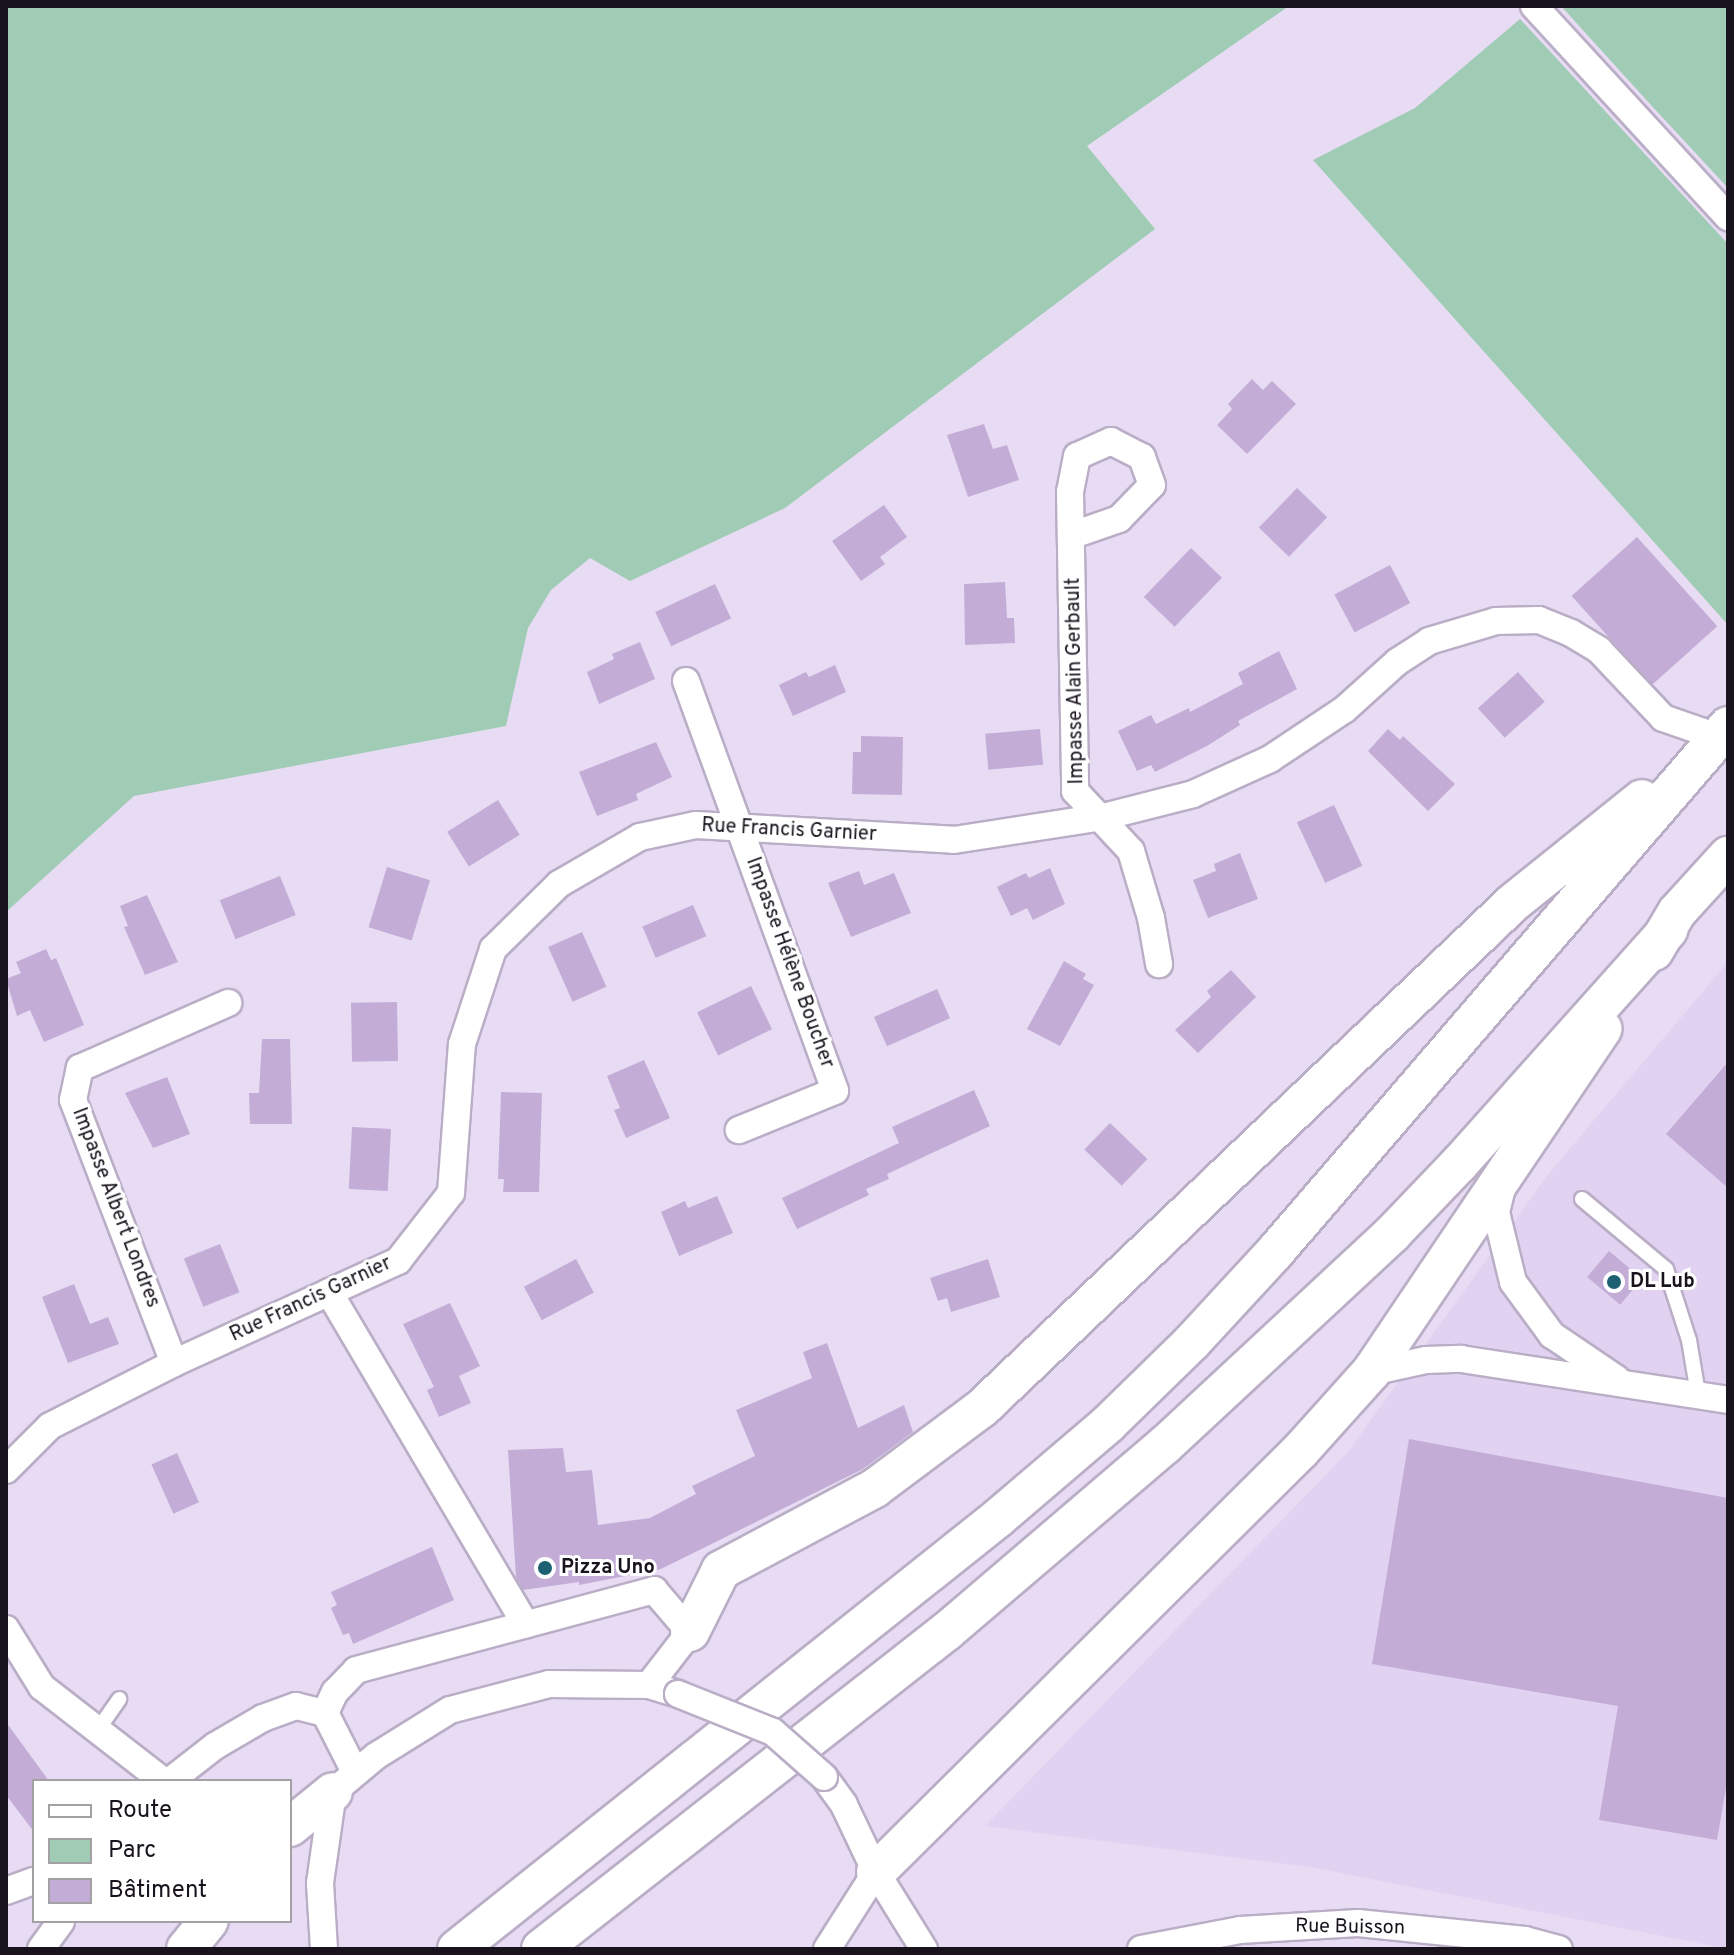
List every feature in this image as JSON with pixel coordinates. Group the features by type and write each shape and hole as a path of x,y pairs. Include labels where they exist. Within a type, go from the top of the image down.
{"main road":[{"path":"690,1632 721,1570 875,1488 982,1408 1514,902 1723,731"},
{"path":"457,1949 998,1518 1108,1424 1192,1342 1275,1252 1723,731"},
{"path":"876,1872 1301,1450 1371,1372 1672,921 1728,826"},
{"path":"541,1949 947,1631 1165,1445 1402,1224 1728,856"},
{"path":"292,1825 344,1782"},
{"path":"186,1949 207,1923"}],"street":[{"path":"1534,6 1728,217"},
{"name":"Impasse Alain Gerbault","path":"1073,535 1075,791 1103,817 1131,851 1151,918 1159,964"},
{"name":"Rue Francis Garnier","path":"6,1470 50,1426 174,1363 398,1261 451,1193 462,1044 493,949 559,884 640,837 696,825 954,840 1103,817 1193,794 1270,759 1345,709 1397,662 1429,641 1496,621 1539,620 1571,633 1599,650 1663,718 1723,731"},
{"path":"686,681 739,828"},
{"name":"Impasse Hélène Boucher","path":"739,828 835,1091 739,1130"},
{"name":"Impasse Albert Londres","path":"174,1363 73,1100 80,1068 228,1003"},
{"path":"1507,1170 1496,1212 1513,1282 1552,1335 1620,1381"},
{"path":"329,1292 525,1624"},
{"path":"1371,1372 1426,1360 1461,1359 1728,1400"},
{"path":"324,1949 320,1883 344,1782 325,1713 335,1692 356,1670 654,1590 690,1632 649,1685"},
{"path":"6,1629 42,1687 160,1779"},
{"path":"344,1782 450,1710 549,1684 649,1685 773,1732 824,1777 844,1805 876,1872 924,1949"},
{"path":"173,1779 239,1732 296,1706 325,1713"},
{"path":"827,1949 876,1872"},
{"path":"6,1891 32,1882"},
{"path":"41,1949 60,1923"},
{"name":"Rue Buisson","path":"1141,1949 1240,1930 1358,1923 1525,1940 1559,1949"}],"lane":[{"path":"1582,1199 1666,1269 1689,1340 1698,1394"},
{"path":"97,1731 119,1699"}],"shaded area":[{"path":"1728,962 1728,1949 1310,1867 985,1826 1347,1453 1550,1172"}],"green space":[{"path":"6,6 1289,6 1087,146 1155,229 785,508 630,581 590,558 551,590 528,628 506,726 134,796 6,912"},
{"path":"1561,6 1728,6 1728,188 1650,104"},
{"path":"1520,19 1728,244 1728,625 1313,160 1415,108"}],"building":[{"path":"1252,379 1263,390 1272,381 1296,404 1247,454 1217,425 1232,409 1228,404"},
{"path":"984,424 993,449 1007,445 1019,480 968,497 947,435"},
{"path":"1297,488 1327,517 1289,557 1259,528"},
{"path":"884,505 907,537 880,557 885,564 861,581 832,541"},
{"path":"1637,537 1717,626 1652,685 1572,596"},
{"path":"1191,548 1222,578 1175,627 1144,597"},
{"path":"1390,565 1410,603 1355,633 1334,595"},
{"path":"1005,582 1007,618 1014,618 1015,643 965,645 964,584"},
{"path":"715,584 731,618 671,646 655,612"},
{"path":"640,642 655,679 599,704 587,672 614,659 612,654"},
{"path":"1279,651 1297,689 1238,721 1240,725 1207,746 1155,772 1151,765 1137,771 1118,731 1151,715 1156,724 1189,708 1190,712 1243,684 1238,673"},
{"path":"835,665 846,692 793,716 779,685 806,672 809,677"},
{"path":"1518,672 1545,702 1505,738 1478,708"},
{"path":"1040,729 1043,765 988,770 985,734"},
{"path":"1388,729 1400,740 1403,736 1455,784 1428,811 1368,751"},
{"path":"861,736 903,737 902,795 852,794 853,752 861,752"},
{"path":"656,742 672,777 636,794 638,800 597,816 579,772"},
{"path":"498,800 520,835 469,867 447,832"},
{"path":"1334,805 1362,866 1325,883 1297,822"},
{"path":"1240,853 1258,899 1208,918 1193,880 1216,871 1214,864"},
{"path":"387,867 430,880 412,940 369,927"},
{"path":"1050,868 1065,904 1033,920 1027,908 1011,916 997,887 1026,873 1029,878"},
{"path":"859,871 864,885 894,873 911,913 851,937 828,883"},
{"path":"280,876 296,915 235,939 220,900"},
{"path":"147,895 178,962 145,975 124,927 128,926 120,906"},
{"path":"693,905 706,936 656,958 642,926"},
{"path":"582,932 606,987 573,1002 548,947"},
{"path":"46,949 51,960 56,958 84,1025 44,1042 30,1010 17,1016 6,979 21,973 16,962"},
{"path":"1064,961 1086,974 1083,979 1094,985 1060,1046 1027,1029"},
{"path":"1231,970 1256,997 1198,1053 1175,1030 1211,997 1207,991"},
{"path":"751,986 772,1029 718,1055 697,1012"},
{"path":"937,989 950,1018 887,1046 874,1017"},
{"path":"397,1002 398,1061 352,1062 351,1003"},
{"path":"262,1039 290,1039 292,1124 250,1124 249,1093 259,1093"},
{"path":"644,1060 670,1118 626,1138 614,1110 620,1108 607,1076"},
{"path":"1728,1062 1728,1188 1666,1134"},
{"path":"167,1077 190,1134 153,1148 125,1093"},
{"path":"974,1090 990,1126 887,1174 889,1179 866,1189 869,1195 797,1229 782,1198 899,1143 892,1127"},
{"path":"501,1092 542,1093 539,1192 503,1192 504,1179 498,1179"},
{"path":"1110,1123 1147,1159 1122,1186 1084,1150"},
{"path":"352,1127 391,1129 388,1191 349,1189"},
{"path":"717,1196 733,1233 679,1256 661,1212 685,1201 688,1208"},
{"path":"220,1244 239,1292 203,1307 184,1259"},
{"path":"1609,1251 1642,1279 1620,1305 1587,1277"},
{"path":"576,1259 594,1293 542,1320 524,1287"},
{"path":"988,1259 1000,1297 951,1312 947,1298 938,1301 930,1278"},
{"path":"74,1284 90,1324 108,1317 119,1344 68,1363 42,1297"},
{"path":"450,1303 480,1366 459,1376 471,1403 439,1417 427,1390 434,1387 403,1324"},
{"path":"827,1343 858,1428 904,1405 913,1432 863,1469 661,1569 579,1585 579,1582 523,1590 516,1577 508,1450 563,1448 566,1472 592,1470 598,1525 650,1518 696,1494 692,1486 755,1456 736,1410 812,1378 803,1352"},
{"path":"1409,1439 1728,1498 1728,1776 1717,1840 1599,1820 1618,1706 1372,1664"},
{"path":"177,1453 199,1502 173,1514 151,1464"},
{"path":"432,1547 454,1600 353,1644 349,1633 343,1635 331,1608 337,1605 331,1592"},
{"path":"6,1722 48,1779 32,1779 32,1829 6,1795"}],"place":[{"name":"DL Lub","path":"1614,1282"},
{"name":"Pizza Uno","path":"545,1568"}]}
